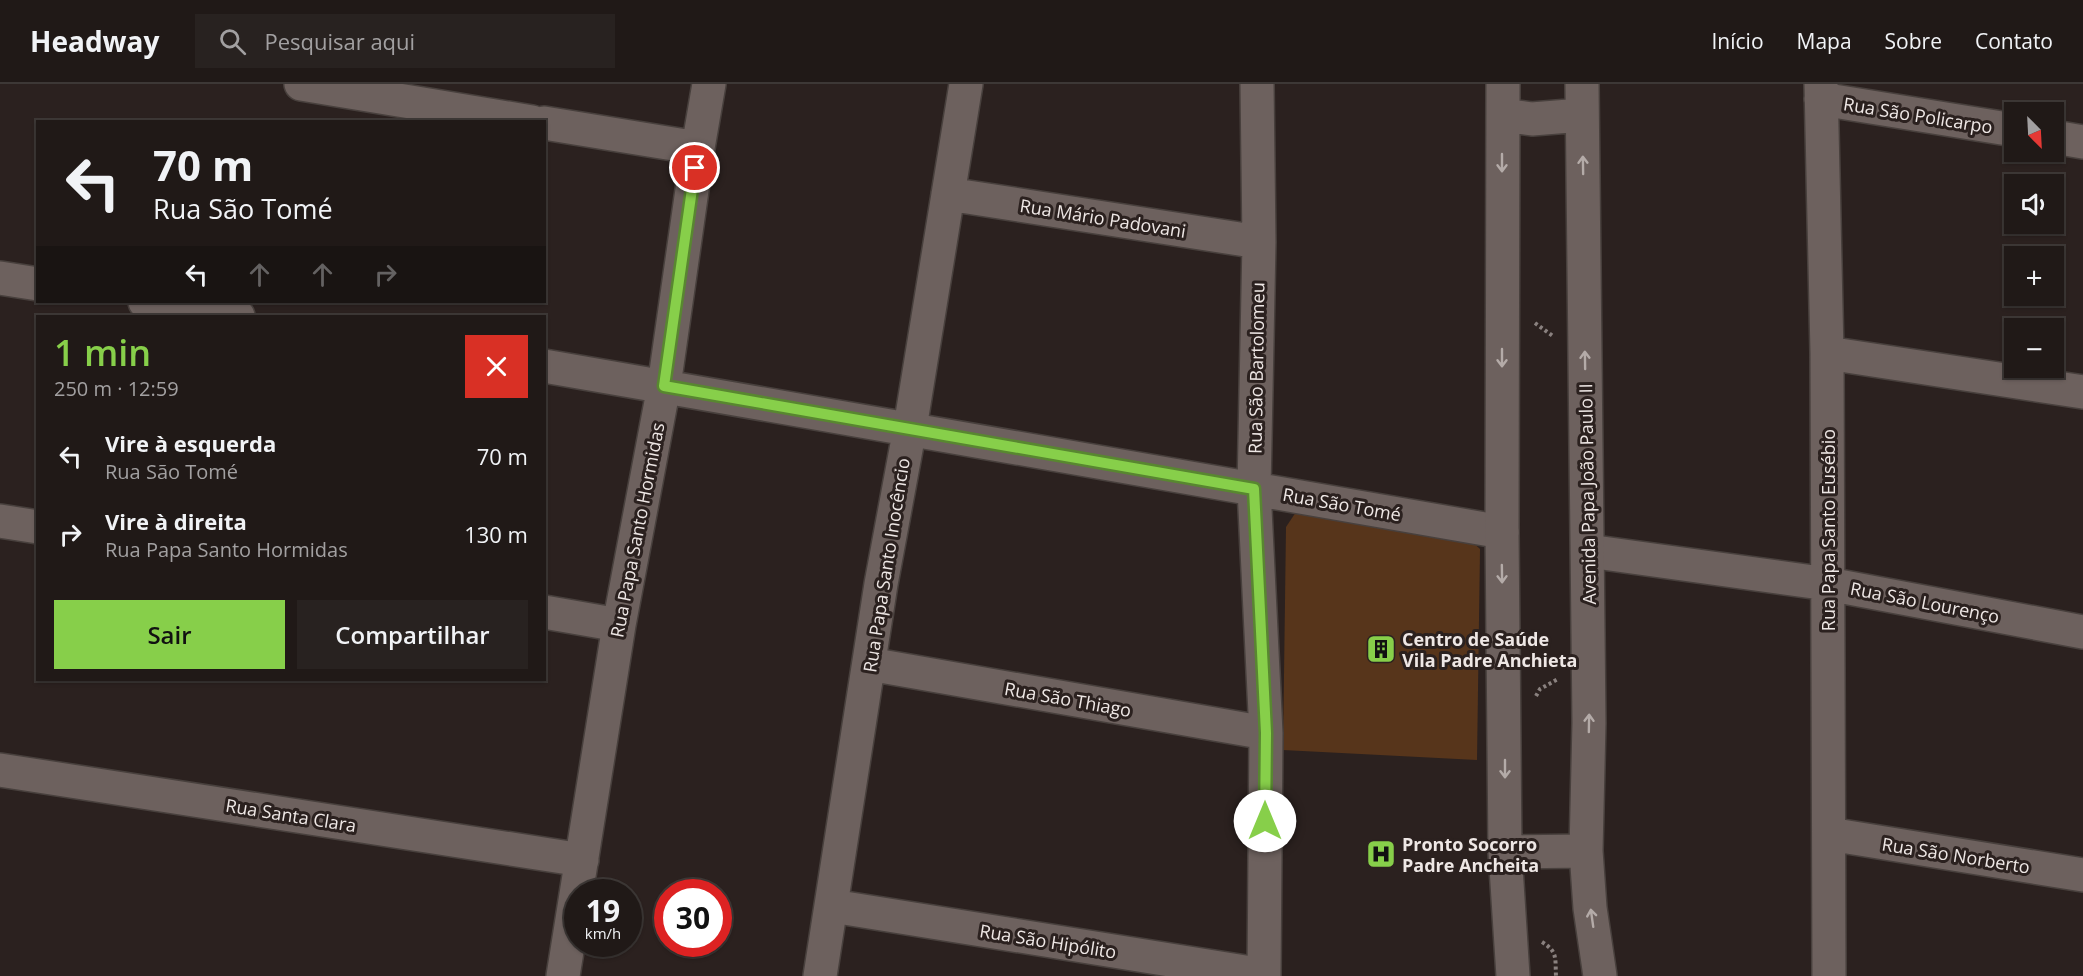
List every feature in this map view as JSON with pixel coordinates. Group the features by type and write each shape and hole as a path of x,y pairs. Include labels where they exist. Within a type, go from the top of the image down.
{"street":[{"path":"302,84 469,98 527,120"},
{"name":"Rua Papa Santo Hormidas","path":"563,976 619,625 664,386 709,84"},
{"name":"Rua Papa Santo Inocêncio","path":"820,976 880,584 910,428 966,84"},
{"name":"Rua São Bartolomeu","path":"1257,84 1259,242 1254,489 1266,733 1264,976"},
{"name":"Rua São Policarpo","path":"1821,91 2004,128"},
{"name":"Rua Papa Santo Eusébio","path":"1821,91 1827,353 1829,976"},
{"path":"1503,99 1532,119 1582,99"},
{"path":"1503,99 1502,531 1506,852 1513,976"},
{"name":"Avenida Papa João Paulo II","path":"1582,99 1589,723 1586,851 1590,908 1600,976"},
{"path":"546,123 698,148"},
{"path":"2064,139 2083,142"},
{"name":"Rua Mário Padovani","path":"948,194 1259,242"},
{"path":"0,278 36,284"},
{"path":"152,303 231,315"},
{"path":"1827,353 2083,392"},
{"name":"Rua São Tomé","path":"546,366 1502,531"},
{"path":"0,521 36,527"},
{"name":"Rua São Lourenço","path":"1588,551 1828,584 2083,632"},
{"path":"546,612 619,625"},
{"name":"Rua São Thiago","path":"869,664 1266,733"},
{"name":"Rua Santa Clara","path":"0,770 582,860"},
{"name":"Rua São Norberto","path":"1829,834 2083,875"},
{"path":"1506,852 1586,851"},
{"name":"Rua São Hipólito","path":"832,906 1264,976"}],"path":[{"path":"1531,318 1536,326 1554,336 1558,343"},
{"path":"1533,700 1540,689 1560,676"}],"building":[{"name":"Centro de Saúde Vila Padre Anchieta","path":"1296,512 1468,538 1480,549 1477,760 1283,750 1286,527"}],"place":[{"name":"Centro de Saúde Vila Padre Anchieta","path":"1381,649"},
{"name":"Pronto Socorro Padre Ancheita","path":"1381,854"}],"route":[{"path":"695,168 664,386 1254,489 1266,733 1265,821"}]}
